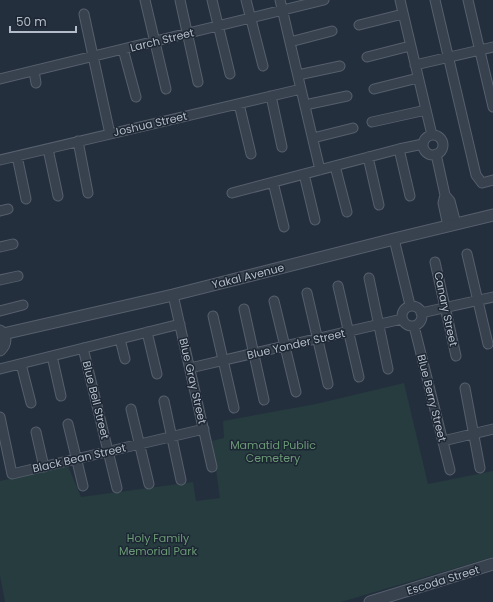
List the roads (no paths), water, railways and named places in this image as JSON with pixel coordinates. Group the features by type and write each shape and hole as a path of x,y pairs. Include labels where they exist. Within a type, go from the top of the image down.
{"street":[{"path":"145,0 166,89"},
{"path":"180,0 198,82"},
{"path":"212,0 230,74"},
{"path":"246,0 263,66"},
{"path":"280,0 320,170"},
{"name":"Larch Street","path":"0,79 34,71 53,62 94,56 282,11 314,1 324,0"},
{"path":"400,0 432,135"},
{"path":"435,0 476,175 482,183 493,180"},
{"path":"468,0 480,50 490,81 493,106"},
{"path":"84,14 110,134"},
{"path":"359,25 403,14"},
{"path":"290,42 332,31"},
{"path":"367,57 410,46"},
{"path":"415,65 493,47"},
{"path":"123,49 136,97"},
{"path":"298,75 340,66"},
{"path":"34,71 36,83"},
{"path":"374,89 418,78"},
{"name":"Joshua Street","path":"0,160 301,89"},
{"path":"271,96 282,147"},
{"path":"305,105 347,96"},
{"path":"239,104 251,154"},
{"path":"372,122 426,110"},
{"path":"313,138 353,128"},
{"path":"432,135 440,139 442,148 440,152 431,155 424,149 423,144 426,138 432,135"},
{"path":"78,142 88,193"},
{"path":"232,193 423,144"},
{"path":"48,149 58,196"},
{"path":"399,150 410,196"},
{"path":"436,154 445,195 443,203 452,225"},
{"path":"17,156 26,199"},
{"path":"368,157 379,204"},
{"path":"335,166 347,212"},
{"path":"304,174 315,220"},
{"path":"273,182 284,227"},
{"name":"Yakal Avenue","path":"2,333 173,295 394,238 493,215"},
{"path":"394,238 410,305"},
{"path":"0,247 13,244"},
{"path":"467,254 488,344"},
{"name":"Canary Street","path":"436,262 456,356"},
{"path":"0,280 18,276"},
{"path":"369,278 388,369"},
{"path":"338,286 359,377"},
{"path":"307,293 328,384"},
{"name":"Blue Gray Street","path":"173,295 212,467"},
{"path":"421,313 493,296"},
{"path":"274,301 296,392"},
{"path":"0,312 23,305"},
{"path":"410,305 418,308 421,313 422,317 420,321 414,326 405,324 401,314 406,307 410,305"},
{"path":"244,309 264,400"},
{"path":"212,316 234,408"},
{"name":"Blue Yonder Street","path":"190,368 402,319"},
{"path":"0,369 180,324"},
{"name":"Blue Berry Street","path":"414,326 450,470"},
{"path":"147,332 157,374"},
{"path":"0,350 5,342 2,333"},
{"path":"120,339 125,359"},
{"name":"Blue Bell Street","path":"83,348 117,488"},
{"path":"52,356 61,396"},
{"path":"21,364 31,403"},
{"path":"465,388 480,468"},
{"path":"164,401 181,480"},
{"path":"131,409 149,484"},
{"name":"Black Bean Street","path":"0,417 1,430 12,474 204,429"},
{"path":"68,424 83,486"},
{"path":"442,441 493,429"},
{"path":"36,432 44,467"},
{"name":"Escoda Street","path":"370,602 493,564"}],"park label":[{"name":"Mamatid Public Cemetery","path":"273,451"},
{"name":"Holy Family Memorial Park","path":"158,544"}]}
